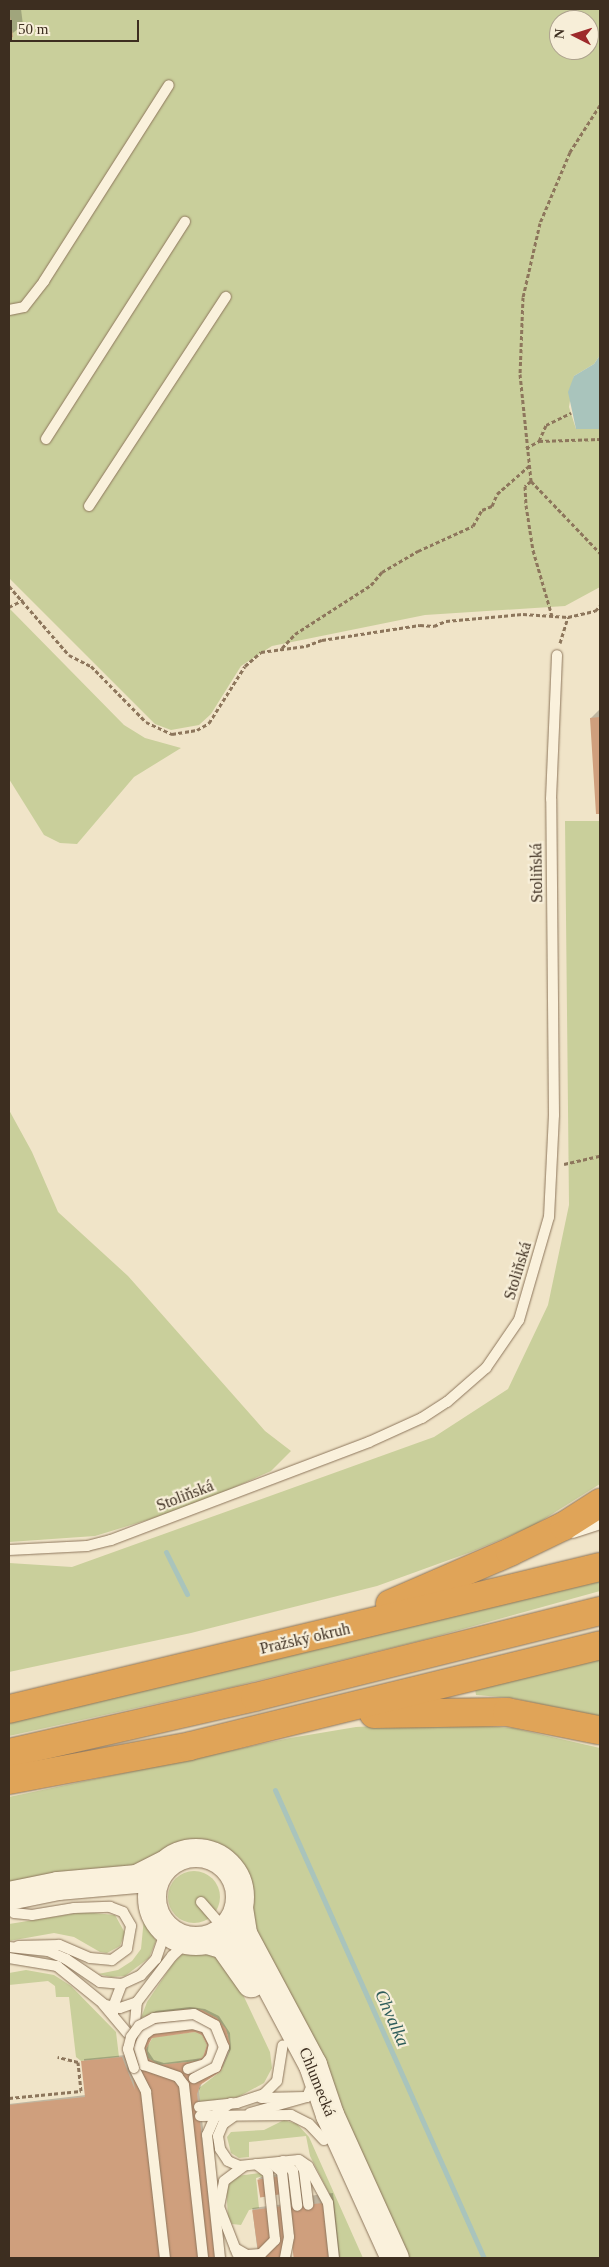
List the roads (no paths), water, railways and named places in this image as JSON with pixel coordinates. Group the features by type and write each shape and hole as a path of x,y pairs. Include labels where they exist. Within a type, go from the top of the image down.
{"highway":[{"path":"293,1642 436,1586 564,1526 600,1503"},
{"name":"Pražský okruh","path":"9,1709 600,1567"},
{"path":"9,1753 264,1695 600,1611"},
{"path":"9,1780 190,1746 600,1645"},
{"path":"317,1715 507,1712 599,1730"}],"main road":[{"path":"190,1853 219,1859 237,1879 239,1908 210,1937 174,1935 158,1918 136,1900 111,1896 55,1901 10,1908 58,1886 137,1879 190,1853"},
{"path":"158,1918 153,1888 165,1865"},
{"name":"Chlumecká","path":"239,1908 243,1934 313,2065 327,2128 376,2258"},
{"name":"Chlumecká","path":"210,1937 224,1945 238,1961 283,2045 307,2097 327,2128 394,2258"}],"lane":[{"path":"9,310 24,306 44,281 170,85"},
{"path":"46,439 185,222"},
{"path":"89,506 226,297"},
{"name":"Stoliňská","path":"9,1550 87,1546 111,1540 369,1442 422,1418 448,1402 486,1368 519,1320 549,1217 552,1167 554,1115 551,799 557,655"},
{"path":"510,1552 600,1524"},
{"path":"113,2011 126,2008 136,2002 172,1956 182,1947 210,1937 201,1902"},
{"path":"10,1908 32,1915 74,1908 110,1908 123,1912 130,1926 127,1949 112,1960 90,1958 59,1944 13,1946"},
{"path":"13,1946 58,1954 100,1982 122,1984 142,1975 156,1959 163,1939 158,1918"},
{"path":"9,1958 57,1966 113,2011 127,2033"},
{"path":"113,2011 122,1984"},
{"path":"135,2023 136,2002"},
{"path":"165,2258 146,2092 139,2066 128,2049 131,2037 139,2026 154,2018 194,2014 215,2025 224,2047 216,2067 191,2073"},
{"path":"250,2100 264,2094 277,2081 283,2045"},
{"path":"307,2097 314,2081 313,2065"},
{"path":"139,2066 178,2077 184,2085 203,2258"},
{"path":"307,2097 288,2095 250,2100 231,2103 200,2112 215,2116 236,2117 296,2116 309,2124 327,2128"},
{"path":"235,2248 247,2255 261,2254 275,2240 268,2173 262,2165 228,2161 220,2149 220,2129 236,2117 307,2097"},
{"path":"220,2258 207,2135 215,2116 231,2103"},
{"path":"217,2228 224,2181 252,2164 288,2161 308,2166 328,2203 334,2258"},
{"path":"288,2161 304,2170 308,2205"},
{"path":"288,2161 293,2171 297,2206"},
{"path":"271,2163 282,2172 290,2237 285,2258"},
{"path":"212,2189 240,2258"}],"water":[{"path":"600,355 600,429 576,429 568,392 574,376 594,364"}],"waterway":[{"name":"Chvalka","path":"166,1552 187,1594"},
{"name":"Chvalka","path":"275,1790 484,2258"}]}
